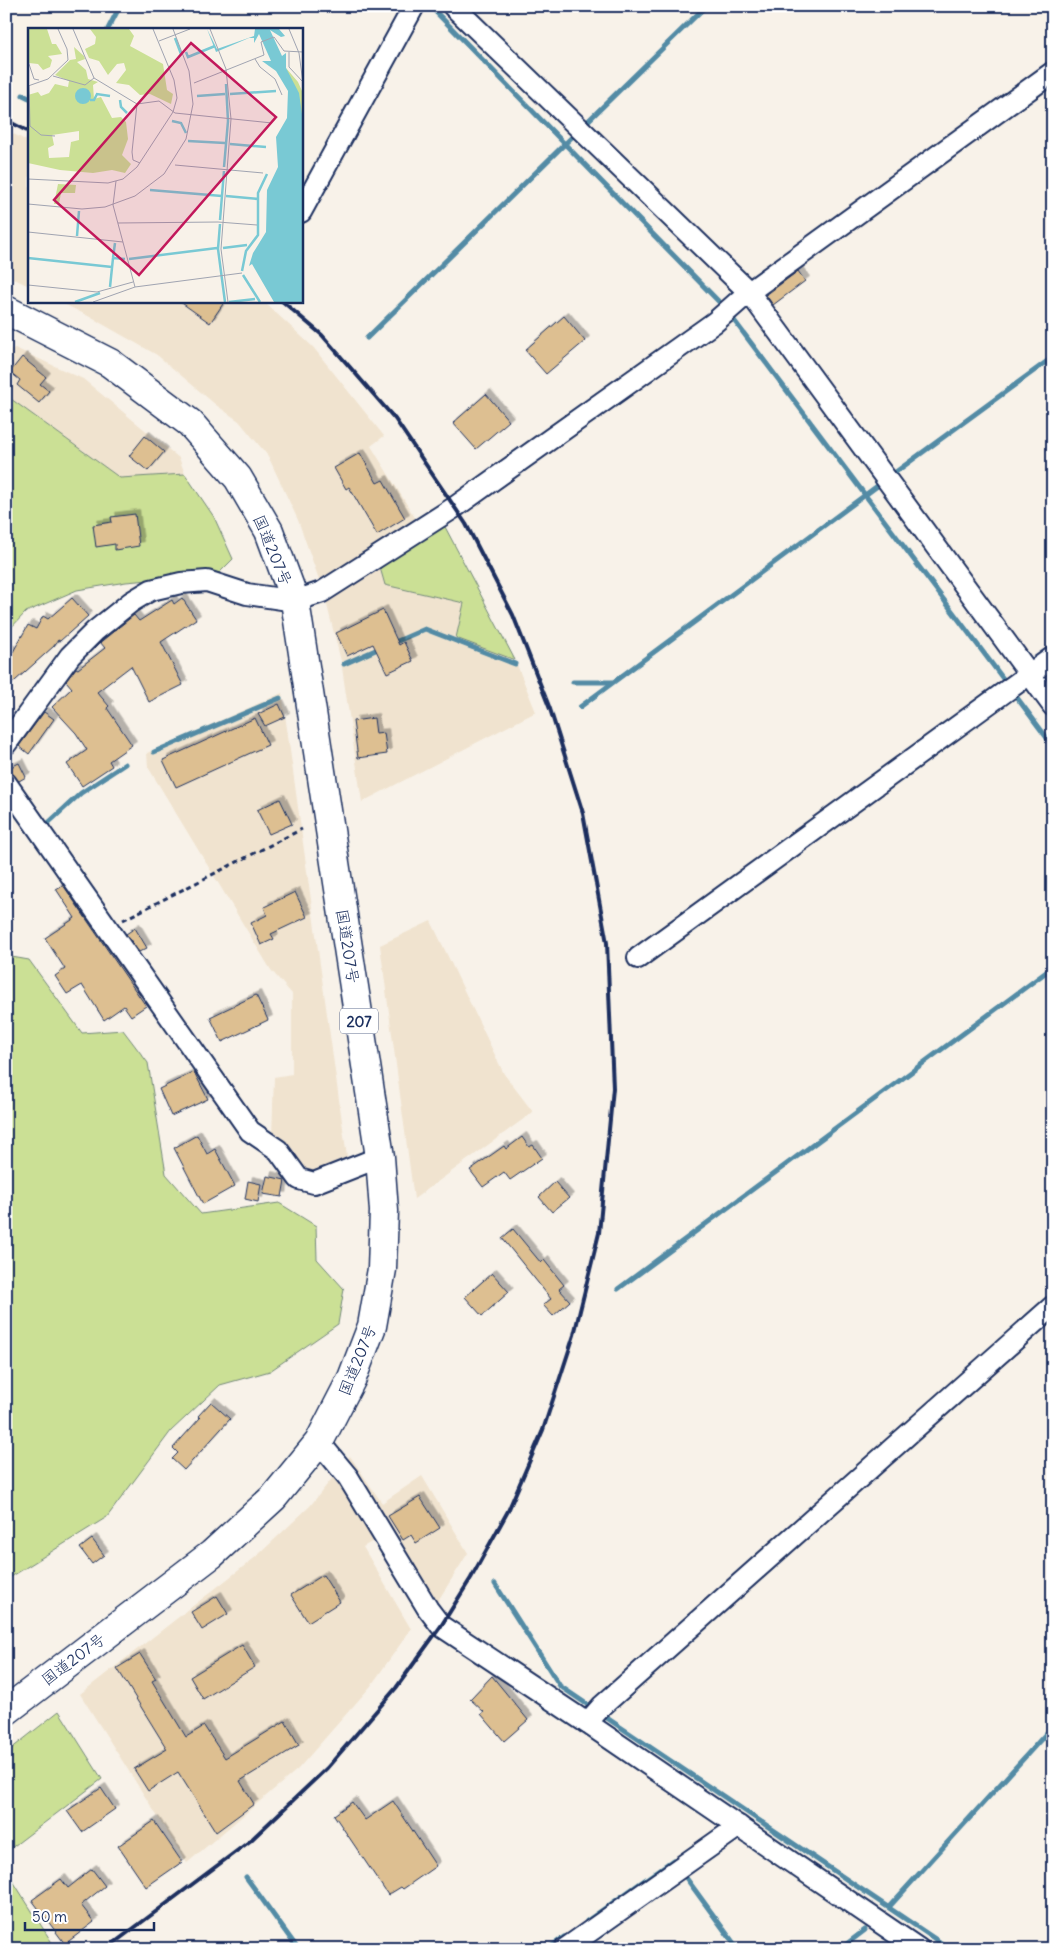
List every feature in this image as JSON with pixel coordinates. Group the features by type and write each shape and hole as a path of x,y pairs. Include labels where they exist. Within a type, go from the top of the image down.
{"highway":[{"name":"国道207号","path":"6,310 110,363 190,423 238,478 269,531 295,601 380,1157 384,1210 382,1269 372,1326 352,1378 319,1442 274,1498 212,1554 6,1711"}],"street":[{"path":"302,210 414,6"},
{"path":"454,6 734,305 1016,684 1053,706"},
{"path":"6,744 70,656 109,619 131,602 151,590 181,583 207,581 247,594 295,601 322,592 455,507 1053,72"},
{"path":"638,958 1053,657"},
{"path":"6,783 250,1131 278,1150 299,1179 314,1183 380,1157"},
{"path":"594,1715 1053,1306"},
{"path":"319,1442 348,1478 428,1609 441,1626 594,1715 739,1826 919,1949"},
{"path":"565,1949 739,1826"}],"path":[{"path":"107,928 302,829"}],"shaded area":[{"path":"6,130 28,141 28,286 6,275"},
{"path":"60,302 264,302 313,347 384,436 371,446 417,521 321,585 298,520 268,456 239,421 216,405 157,355"},
{"path":"15,348 83,379 179,458 185,474 120,478 11,399 6,372 6,351"},
{"path":"379,564 385,585 464,603 456,638 515,660 536,712 362,802 341,661 325,597"},
{"path":"282,693 348,1164 308,1177 272,1136 274,1077 292,1074 292,994 271,970 148,767 147,753"},
{"path":"431,921 504,1074 533,1112 414,1199 380,945"},
{"path":"350,1456 382,1503 422,1476 468,1553 424,1623 375,1540 363,1547 411,1629 370,1687 298,1769 187,1863 80,1694 257,1556 310,1506"}],"green space":[{"path":"6,372 11,399 120,478 185,474 214,517 233,559 218,574 126,582 77,590 26,612 6,633"},
{"path":"444,525 515,660 456,638 464,603 385,585 379,564"},
{"path":"6,956 29,960 82,1033 123,1030 148,1063 166,1174 201,1214 279,1203 316,1226 317,1259 344,1289 338,1324 270,1371 220,1385 171,1431 107,1517 6,1580"},
{"path":"59,1711 102,1779 6,1852 6,1753"},
{"path":"6,1870 56,1949 6,1949"}],"building":[{"path":"798,271 805,281 773,305 766,295"},
{"path":"180,302 224,302 210,323"},
{"path":"564,316 585,341 546,374 525,350"},
{"path":"22,357 46,377 40,384 49,391 39,403 17,385 20,380 10,372"},
{"path":"486,394 509,421 476,449 453,423"},
{"path":"145,436 164,452 148,471 129,456"},
{"path":"360,453 377,483 383,480 405,518 377,535 349,487 346,489 334,468"},
{"path":"135,514 139,546 115,550 115,544 96,547 93,525 112,522 111,517"},
{"path":"72,598 88,616 60,641 58,640 54,646 6,689 6,648 13,652 28,625 36,629 43,616 48,619"},
{"path":"182,598 196,619 161,642 183,685 149,702 131,666 97,692 109,706 107,708 132,745 109,761 112,766 82,786 67,764 87,750 76,733 52,707 72,688 66,681 76,668 78,669 105,648 100,642 134,615 139,621 172,600 174,604"},
{"path":"383,610 399,645 404,642 413,661 387,673 373,644 347,656 336,633"},
{"path":"279,704 285,717 265,726 258,714"},
{"path":"44,712 54,719 29,754 19,746"},
{"path":"255,718 268,745 176,787 163,760"},
{"path":"374,718 376,734 384,733 387,754 358,758 353,721"},
{"path":"19,763 26,777 19,781 7,769"},
{"path":"280,799 292,824 269,834 257,810"},
{"path":"63,885 146,1006 131,1016 124,1006 104,1020 82,985 67,994 55,976 65,969 45,938 75,918 56,889"},
{"path":"295,892 307,917 271,934 274,939 261,945 251,923 267,915 264,907"},
{"path":"135,928 147,948 139,952 126,934"},
{"path":"256,995 268,1020 222,1042 210,1017"},
{"path":"194,1072 208,1099 171,1116 159,1089"},
{"path":"197,1135 207,1154 215,1149 235,1186 203,1204 174,1148"},
{"path":"522,1137 529,1147 533,1145 542,1158 510,1180 504,1172 483,1187 470,1170 504,1146 506,1149"},
{"path":"267,1176 285,1180 282,1197 263,1194"},
{"path":"248,1181 261,1184 258,1202 245,1199"},
{"path":"555,1182 569,1198 552,1212 539,1197"},
{"path":"513,1229 541,1263 544,1260 564,1285 559,1289 570,1301 553,1316 543,1305 551,1299 502,1238"},
{"path":"492,1273 509,1292 482,1316 465,1297"},
{"path":"211,1402 230,1419 184,1470 172,1459 178,1453 173,1448 200,1418 198,1416"},
{"path":"420,1497 440,1528 416,1543 411,1535 403,1540 388,1516"},
{"path":"92,1539 104,1555 92,1564 80,1548"},
{"path":"323,1575 340,1602 308,1622 291,1595"},
{"path":"217,1596 228,1614 202,1630 191,1612"},
{"path":"242,1645 255,1667 203,1699 190,1677"},
{"path":"140,1654 156,1679 152,1681 186,1737 204,1726 225,1758 285,1721 299,1745 240,1781 254,1804 216,1832 178,1772 148,1791 134,1769 167,1749 117,1668"},
{"path":"492,1676 528,1720 504,1741 481,1714 484,1712 470,1699"},
{"path":"101,1788 115,1809 82,1832 67,1811"},
{"path":"393,1801 436,1866 403,1889 401,1887 388,1895 334,1815 352,1802 365,1820"},
{"path":"154,1821 182,1862 146,1887 118,1846"},
{"path":"92,1869 105,1886 81,1905 94,1922 65,1944 32,1900 61,1879 68,1888"}],"waterway":[{"path":"109,28 120,6"},
{"path":"430,6 725,308"},
{"path":"589,120 706,6"},
{"path":"23,95 28,98"},
{"path":"367,338 577,132"},
{"path":"730,315 1007,684"},
{"path":"893,474 1053,357"},
{"path":"580,707 880,484"},
{"path":"393,643 425,629 515,664"},
{"path":"344,664 380,648"},
{"path":"573,682 612,682"},
{"path":"1012,691 1053,746"},
{"path":"154,752 280,698"},
{"path":"45,826 81,793 125,764"},
{"path":"618,1289 1053,967"},
{"path":"495,1584 560,1686 594,1709"},
{"path":"601,1714 950,1949"},
{"path":"889,1907 1053,1726"},
{"path":"587,1921 673,1860"},
{"path":"684,1875 738,1949"},
{"path":"246,1877 298,1949"},
{"path":"840,1949 865,1930"},
{"path":"548,1949 564,1937"}],"railway":[{"path":"6,120 28,131"},
{"path":"106,1949 250,1841 327,1768 396,1688 441,1626 471,1578 508,1511 543,1430 574,1335 599,1233 613,1088 607,943 583,813 550,709 513,615 466,524 395,419 322,335 283,302"}]}
